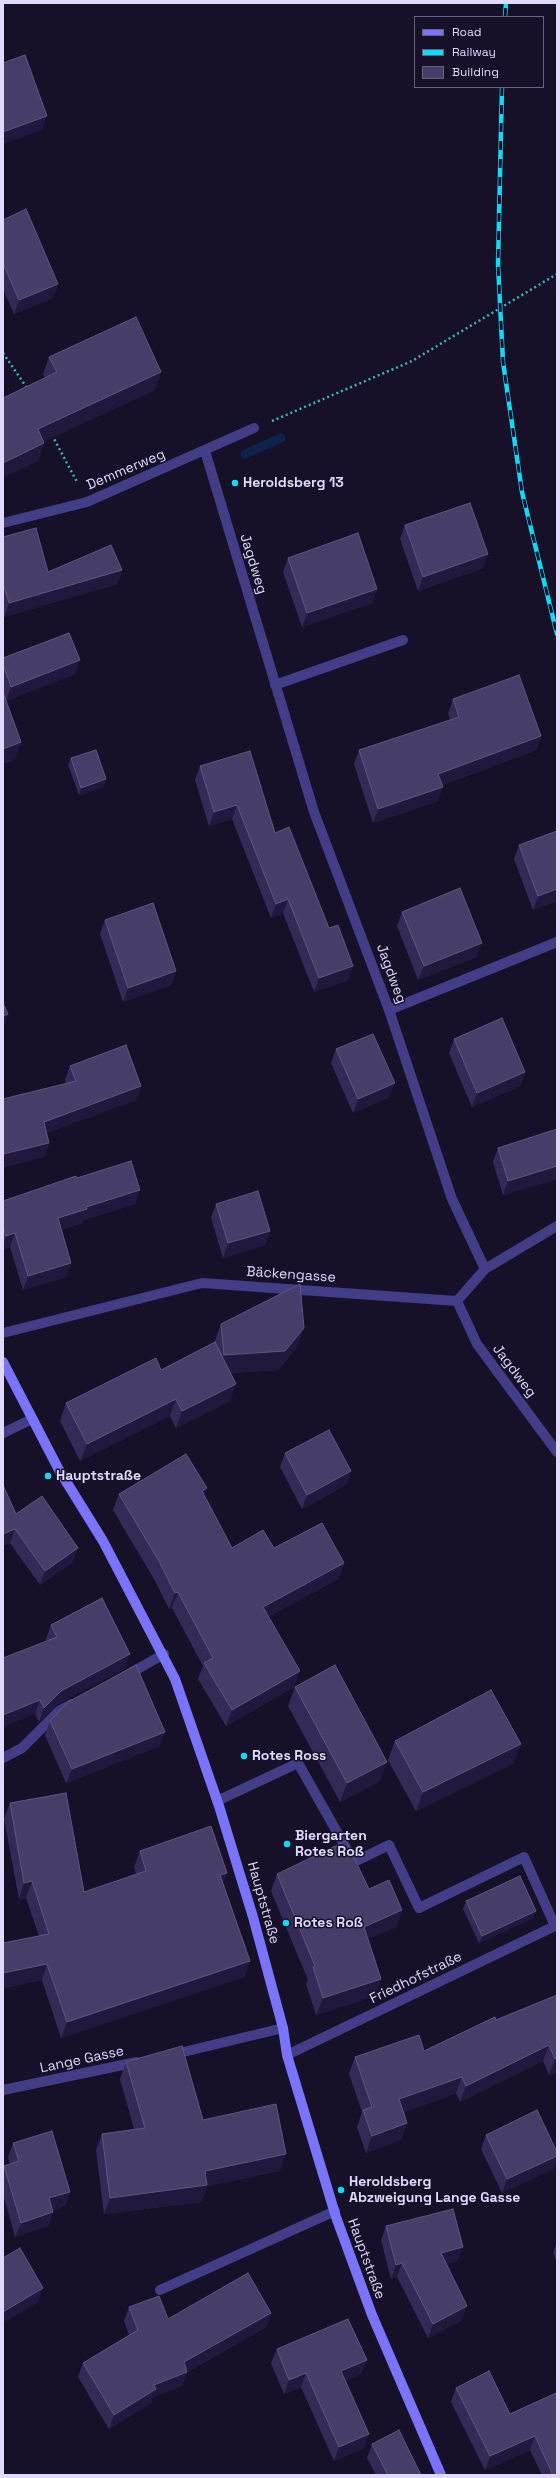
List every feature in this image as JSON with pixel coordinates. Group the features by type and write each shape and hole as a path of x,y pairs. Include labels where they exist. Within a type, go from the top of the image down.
{"street":[{"name":"Demmerweg","path":"3,523 87,502 254,428"},
{"name":"Jagdweg","path":"205,451 314,812 389,1010 452,1200 486,1269"},
{"path":"275,685 403,640"},
{"path":"389,1010 557,942"},
{"path":"456,1301 486,1269 557,1226"},
{"name":"Bäckengasse","path":"3,1333 202,1283 456,1301"},
{"name":"Jagdweg","path":"456,1301 477,1344 557,1452"},
{"name":"Hauptstraße","path":"3,1362 59,1470 103,1541 164,1654 175,1679 217,1801 253,1917 284,2028 287,2055 334,2211 372,2315 440,2475"},
{"path":"3,1433 32,1418"},
{"path":"120,1679 164,1654"},
{"path":"3,1758 22,1748 59,1711 79,1700"},
{"path":"217,1801 298,1762 354,1862 389,1844 419,1908 524,1857 556,1926"},
{"name":"Friedhofstraße","path":"287,2055 556,1926"},
{"path":"164,2056 284,2028"},
{"name":"Lange Gasse","path":"3,2090 148,2060"},
{"path":"160,2290 334,2211"}],"path":[{"path":"254,428 412,362 557,274"},
{"path":"3,353 28,390"},
{"path":"50,432 87,502"}],"building":[{"path":"25,55 47,116 3,132 3,63"},
{"path":"26,209 58,284 19,300 3,263 3,220"},
{"path":"136,317 161,372 38,429 44,443 3,463 3,398 57,372 49,357"},
{"path":"470,503 488,554 423,577 405,525"},
{"path":"36,528 48,572 111,545 122,570 9,603 3,583 3,537"},
{"path":"358,533 377,589 307,613 288,558"},
{"path":"69,633 80,660 11,687 3,664 3,658"},
{"path":"519,675 541,736 438,774 443,787 378,809 359,750 459,717 453,699"},
{"path":"3,692 21,742 3,749"},
{"path":"96,750 106,779 81,788 71,758"},
{"path":"250,751 275,833 289,827 329,928 338,925 353,966 319,978 288,899 276,904 237,805 214,812 200,766"},
{"path":"557,831 557,889 538,896 519,845"},
{"path":"460,888 482,943 424,966 402,912"},
{"path":"153,903 176,971 128,988 105,920"},
{"path":"3,1003 8,1014 3,1016"},
{"path":"502,1018 525,1072 477,1093 454,1039"},
{"path":"373,1034 395,1083 358,1099 336,1049"},
{"path":"126,1045 141,1086 44,1122 49,1143 3,1154 3,1099 76,1081 70,1066"},
{"path":"557,1129 557,1166 508,1181 498,1148"},
{"path":"131,1161 140,1190 86,1207 87,1209 58,1218 71,1263 28,1276 15,1233 6,1236 3,1227 3,1201 76,1176 77,1178"},
{"path":"258,1191 270,1231 228,1243 216,1204"},
{"path":"300,1284 304,1328 285,1351 224,1355 221,1324"},
{"path":"215,1342 236,1384 182,1411 176,1399 87,1444 66,1403 156,1358 161,1370"},
{"path":"329,1430 351,1471 307,1495 285,1453"},
{"path":"186,1454 207,1488 202,1491 232,1548 263,1530 274,1548 322,1523 344,1563 263,1607 300,1671 232,1710 204,1663 213,1658 178,1592 175,1593 160,1563 119,1494"},
{"path":"3,1485 16,1514 42,1496 78,1548 45,1571 15,1529 3,1534"},
{"path":"102,1598 130,1654 61,1691 44,1708 40,1700 3,1715 3,1658 57,1637 51,1625"},
{"path":"136,1665 165,1732 72,1769 50,1721 68,1702"},
{"path":"335,1665 387,1762 347,1783 295,1687"},
{"path":"491,1690 521,1744 423,1792 395,1741"},
{"path":"66,1793 84,1892 146,1871 140,1851 211,1826 227,1873 220,1875 250,1961 67,2022 47,1964 3,1973 3,1943 49,1934 32,1881 24,1883 10,1803"},
{"path":"346,1841 369,1889 389,1880 402,1910 364,1927 381,1979 323,1998 313,1967 315,1966 277,1874"},
{"path":"520,1876 536,1911 482,1936 466,1901"},
{"path":"557,1995 557,2058 555,2059 549,2045 466,2086 462,2077 399,2099 407,2123 372,2136 363,2110 372,2107 355,2057 419,2035 424,2051 495,2017 496,2020"},
{"path":"182,2046 203,2120 276,2104 286,2154 205,2171 207,2185 110,2198 102,2134 145,2128 126,2062"},
{"path":"537,2110 557,2152 557,2156 507,2179 486,2135"},
{"path":"52,2131 70,2192 49,2198 53,2212 21,2223 4,2166 19,2161 13,2143"},
{"path":"453,2209 463,2247 441,2253 467,2306 433,2324 402,2263 396,2265 386,2226"},
{"path":"20,2248 43,2288 3,2312 3,2258"},
{"path":"248,2273 271,2313 184,2362 187,2372 154,2385 156,2389 114,2415 83,2363 138,2330 129,2307 159,2296 168,2319"},
{"path":"348,2319 367,2360 341,2371 369,2434 339,2447 306,2373 289,2380 277,2349"},
{"path":"489,2371 510,2414 556,2393 557,2475 553,2475 535,2436 490,2456 456,2388"},
{"path":"399,2430 421,2475 388,2475 372,2444"}],"waterway":[{"path":"245,454 281,438"}],"railway":[{"path":"505,16 506,3"},
{"path":"502,88 498,264 503,362 522,492 557,634"}],"place":[{"name":"Heroldsberg 13","path":"235,483"},
{"name":"Hauptstraße","path":"48,1476"},
{"name":"Rotes Ross","path":"244,1756"},
{"name":"Biergarten Rotes Roß","path":"287,1844"},
{"name":"Rotes Roß","path":"286,1923"},
{"name":"Heroldsberg Abzweigung Lange Gasse","path":"341,2190"}]}
